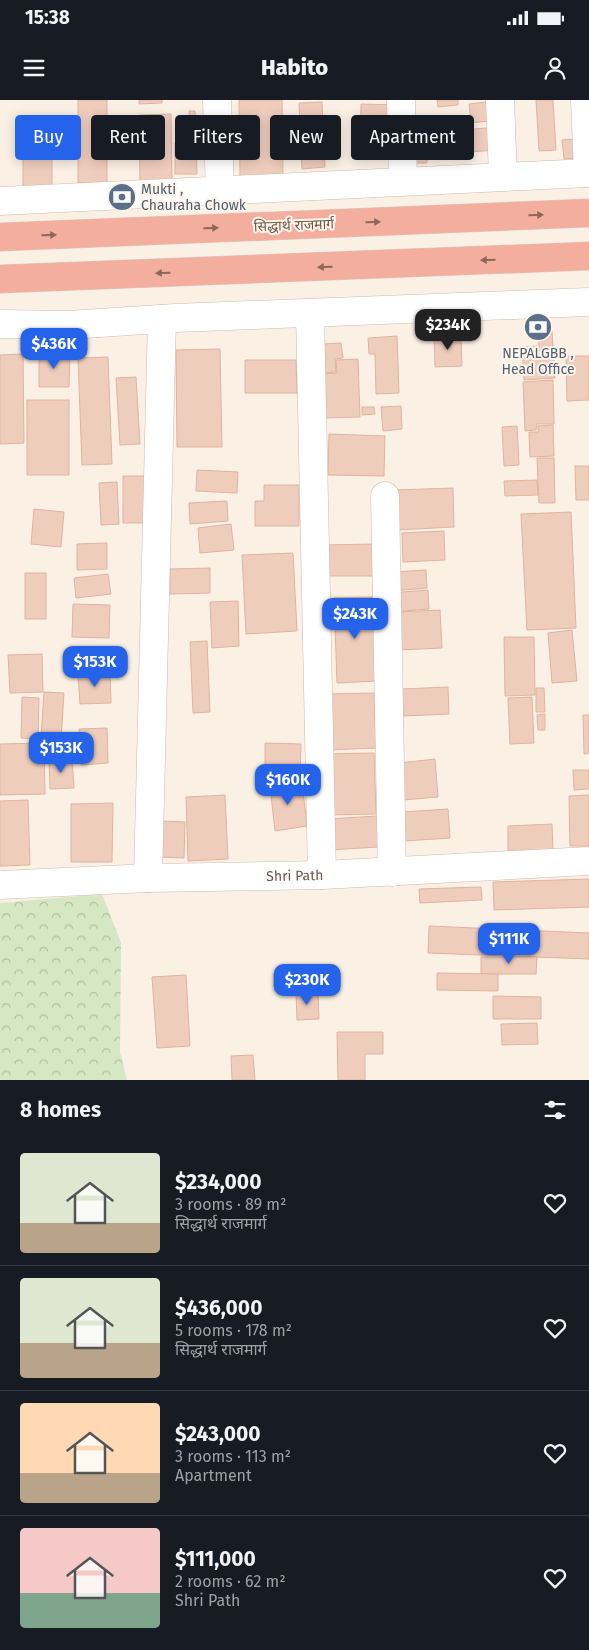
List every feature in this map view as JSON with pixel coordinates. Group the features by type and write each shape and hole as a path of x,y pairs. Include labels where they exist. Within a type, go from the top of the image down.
{"highway":[{"name":"सिद्धार्थ राजमार्ग","path":"0,237 589,213"},
{"path":"0,279 589,256"}],"street":[{"path":"217,100 220,192"},
{"path":"401,100 403,181"},
{"path":"500,100 503,176"},
{"path":"0,201 588,173 585,100"},
{"path":"0,324 69,325 162,319 589,302"},
{"path":"310,313 322,875"},
{"path":"148,878 162,319"},
{"path":"385,496 392,872"},
{"name":"Shri Path","path":"0,885 148,878 322,875 589,861"}],"green space":[{"path":"102,894 121,943 120,1052 127,1080 0,1080 0,903"}],"building":[{"path":"78,100 107,100 107,115 91,115 91,160 107,160 107,183 78,183 78,160 81,160 81,115 78,115"},
{"path":"139,100 162,100 162,103 139,104"},
{"path":"239,100 282,100 282,115 270,115 270,160 283,160 283,176 240,176 240,160 260,160 260,115 239,115"},
{"path":"437,100 458,100 458,105 438,107"},
{"path":"536,100 553,100 556,150 539,151"},
{"path":"495,101 497,120 474,123 474,115 470,115 469,104"},
{"path":"322,102 323,115 300,115 299,103"},
{"path":"361,104 398,105 398,115 361,115"},
{"path":"189,111 195,111 195,115 189,115"},
{"path":"171,114 172,180 140,181 140,160 165,160 165,115 139,115"},
{"path":"497,127 499,150 474,152 474,129"},
{"path":"576,139 578,158 564,159 562,140"},
{"path":"23,160 52,160 52,188 23,188"},
{"path":"175,160 197,160 197,174 175,174"},
{"path":"302,160 325,160 325,167 302,169"},
{"path":"406,160 427,160 427,163 406,163"},
{"path":"538,331 552,331 555,378 524,380 522,347 539,346"},
{"path":"461,335 462,366 435,367 434,336"},
{"path":"397,336 399,393 376,394 375,354 369,354 368,338"},
{"path":"341,343 343,358 335,359 336,372 325,373 323,344"},
{"path":"220,349 222,447 177,447 176,350"},
{"path":"39,353 70,353 69,387 39,387"},
{"path":"23,354 24,443 0,444 0,355"},
{"path":"566,356 589,356 589,400 567,401"},
{"path":"108,357 112,464 82,465 78,358"},
{"path":"358,359 360,417 323,418 321,374 337,373 336,360"},
{"path":"245,360 296,360 297,393 245,393"},
{"path":"136,377 140,444 120,445 116,378"},
{"path":"553,380 554,424 537,424 536,430 525,431 523,382"},
{"path":"27,400 69,400 69,475 27,475"},
{"path":"401,406 402,429 383,431 381,407"},
{"path":"362,407 374,407 375,414 362,415"},
{"path":"553,425 554,456 530,457 529,432 538,432 538,426"},
{"path":"517,426 519,465 504,466 502,427"},
{"path":"329,434 385,436 384,476 328,475"},
{"path":"537,458 554,458 555,503 539,503"},
{"path":"575,466 589,466 589,500 576,500"},
{"path":"197,470 238,472 237,493 196,491"},
{"path":"123,476 147,476 147,523 123,523"},
{"path":"537,480 538,495 505,496 504,481"},
{"path":"117,482 119,524 101,525 99,483"},
{"path":"264,485 299,485 299,526 255,526 255,501 264,501"},
{"path":"453,488 454,527 397,530 395,490"},
{"path":"227,501 228,521 190,524 189,503"},
{"path":"34,509 64,512 61,547 31,544"},
{"path":"571,512 576,628 527,630 521,514"},
{"path":"231,524 234,550 200,553 198,528"},
{"path":"444,531 445,560 403,562 402,533"},
{"path":"107,543 107,569 77,570 77,544"},
{"path":"374,544 374,576 321,576 321,545"},
{"path":"293,553 297,631 246,634 242,555"},
{"path":"210,568 210,593 170,594 170,569"},
{"path":"426,570 427,588 394,591 392,572"},
{"path":"25,573 46,573 46,619 25,619"},
{"path":"108,574 111,594 76,598 74,578"},
{"path":"428,590 429,609 392,612 390,593"},
{"path":"374,597 377,681 337,683 334,598"},
{"path":"238,601 239,646 212,648 210,602"},
{"path":"73,604 110,605 109,638 72,637"},
{"path":"440,610 442,648 398,650 396,612"},
{"path":"572,630 577,681 552,683 548,633"},
{"path":"504,637 534,637 535,695 505,696"},
{"path":"207,641 210,712 193,713 190,642"},
{"path":"42,654 43,692 10,693 8,655"},
{"path":"110,672 111,703 80,704 78,673"},
{"path":"448,687 449,714 403,716 401,689"},
{"path":"536,688 544,688 545,712 536,712"},
{"path":"44,692 64,693 61,740 41,738"},
{"path":"374,693 376,748 328,750 326,694"},
{"path":"22,697 39,698 38,739 21,738"},
{"path":"532,697 534,743 510,744 508,698"},
{"path":"545,714 545,730 538,730 537,715"},
{"path":"583,715 589,715 589,753 584,754"},
{"path":"107,728 108,763 81,765 79,729"},
{"path":"44,743 45,794 0,795 0,744"},
{"path":"265,743 301,744 300,779 265,778"},
{"path":"374,753 376,814 326,815 324,754"},
{"path":"72,758 74,788 50,789 49,759"},
{"path":"435,759 438,797 403,800 400,763"},
{"path":"573,770 589,770 589,789 574,790"},
{"path":"302,782 307,826 275,831 270,786"},
{"path":"225,795 228,859 188,861 186,797"},
{"path":"589,795 589,846 570,846 569,796"},
{"path":"28,800 30,865 0,866 0,801"},
{"path":"113,803 112,862 71,862 71,804"},
{"path":"448,809 450,838 404,841 402,812"},
{"path":"377,816 379,847 329,850 328,819"},
{"path":"161,821 185,822 184,858 159,857"},
{"path":"552,824 553,852 508,854 508,826"},
{"path":"589,879 589,907 494,910 493,882"},
{"path":"481,887 482,900 420,903 419,889"},
{"path":"429,926 589,933 589,959 428,953"},
{"path":"481,957 537,957 536,974 481,974"},
{"path":"437,973 498,974 498,991 437,990"},
{"path":"186,975 190,1046 157,1048 152,977"},
{"path":"296,992 318,992 319,1019 297,1020"},
{"path":"493,996 541,997 541,1019 493,1019"},
{"path":"537,1023 538,1044 502,1045 501,1024"},
{"path":"337,1032 383,1032 383,1054 365,1054 365,1080 338,1080"},
{"path":"253,1055 255,1080 232,1080 231,1056"}],"place":[{"name":"Mukti , Chauraha Chowk","path":"122,197"},
{"name":"NEPALGBB , Head Office","path":"538,327"}]}
